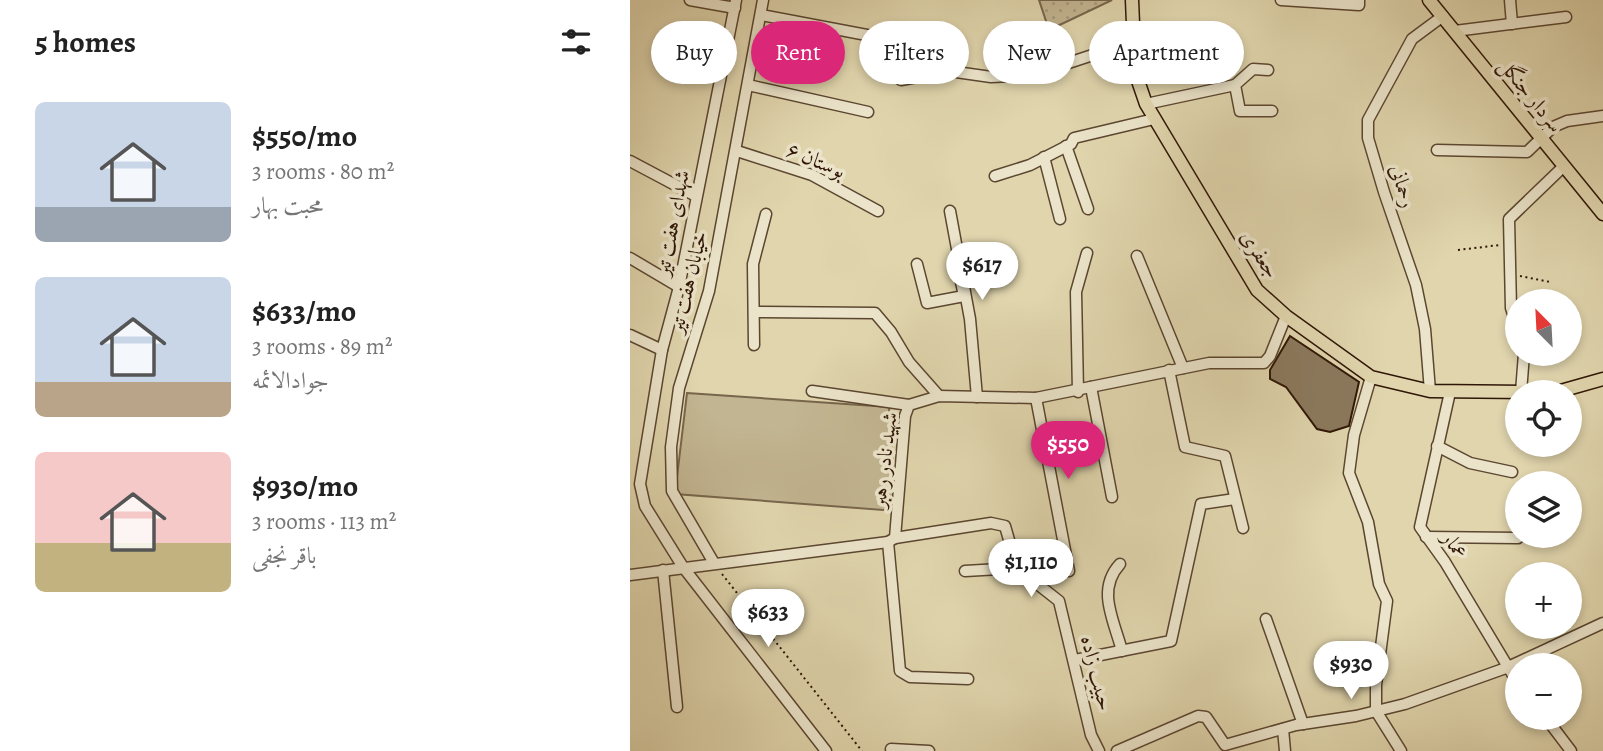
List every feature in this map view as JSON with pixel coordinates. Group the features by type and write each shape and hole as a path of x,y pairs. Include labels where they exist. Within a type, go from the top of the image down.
{"main road":[{"name":"جعفری","path":"1132,0 1132,21"},
{"name":"سردار جنگل","path":"1429,0 1603,214"},
{"name":"جعفری","path":"1139,84 1154,119 1257,290 1286,316 1371,377 1430,391 1505,392"},
{"path":"1582,385 1603,379"}],"street":[{"path":"690,0 736,4"},
{"name":"خیابان هفت تیر","path":"714,563 672,492 671,447 679,388 709,290 764,0"},
{"path":"1281,0 1359,5 1359,0"},
{"path":"1510,0 1512,24"},
{"name":"شهدای هفت تیر","path":"736,4 679,287 662,350 640,484 645,506 683,568 826,751"},
{"path":"761,15 859,34"},
{"name":"رحمانی","path":"1430,391 1425,329 1416,285 1368,138 1368,120 1412,39 1443,16"},
{"path":"1455,31 1566,17"},
{"path":"969,74 991,77 1032,75 1089,56"},
{"path":"1146,104 1235,85 1253,69 1268,70"},
{"path":"748,85 869,112"},
{"path":"1235,85 1240,111 1272,111"},
{"path":"1437,150 1527,152 1543,140 1553,127 1567,121 1603,116"},
{"path":"995,176 1044,158 1066,146 1074,138 1154,119"},
{"path":"1066,146 1088,209"},
{"name":"بوستان ۶","path":"737,151 812,175 878,211"},
{"path":"1044,158 1060,219"},
{"path":"630,161 696,196"},
{"path":"1510,289 1509,219 1564,166"},
{"path":"950,211 961,282 970,319 977,397"},
{"path":"754,345 756,312 753,264 766,214"},
{"path":"1078,392 1076,292 1087,253"},
{"path":"1138,256 1182,368"},
{"path":"630,258 679,287"},
{"path":"917,264 927,303 964,296"},
{"path":"961,282 1005,276"},
{"path":"756,312 876,313 909,362 939,396"},
{"name":"شهید نادر رهبر","path":"968,678 910,677 900,671 892,540 905,415 909,405 939,396 1036,398 1078,392 1209,363 1264,363 1270,356 1286,316"},
{"path":"630,335 662,350"},
{"path":"1169,370 1185,447 1225,456 1243,528"},
{"path":"1371,377 1354,435 1349,473 1368,522 1379,584 1387,601 1376,685 1376,711 1401,751"},
{"path":"1091,387 1112,497"},
{"path":"812,391 909,405"},
{"name":"عمار","path":"1450,392 1420,527 1445,562 1505,666"},
{"path":"1036,398 1069,571"},
{"path":"1437,446 1470,463 1507,471"},
{"path":"1075,660 1171,642 1201,504 1235,499"},
{"path":"630,575 998,525 1009,531 1017,568 965,571"},
{"path":"1426,537 1505,538"},
{"path":"1120,564 1109,576 1107,596 1122,651"},
{"name":"حبیب زاده","path":"1017,568 1059,601 1091,734 1099,751"},
{"path":"663,570 677,707"},
{"path":"1266,619 1303,724"},
{"path":"1538,653 1603,623"},
{"path":"1117,751 1198,716 1206,717 1225,748 1303,724 1376,711 1505,668"},
{"path":"1283,729 1285,751"},
{"path":"1555,730 1571,751"},
{"path":"891,749 929,751"}],"path":[{"path":"1458,250 1508,244"},
{"path":"1509,274 1549,282"},
{"path":"714,563 862,751"}],"shaded area":[{"path":"1039,0 1112,0 1068,21 1046,21"},
{"path":"687,393 889,407 896,511 675,494"}],"building":[{"path":"1290,336 1359,382 1349,426 1330,432 1317,429 1286,387 1270,379 1270,370"}]}
